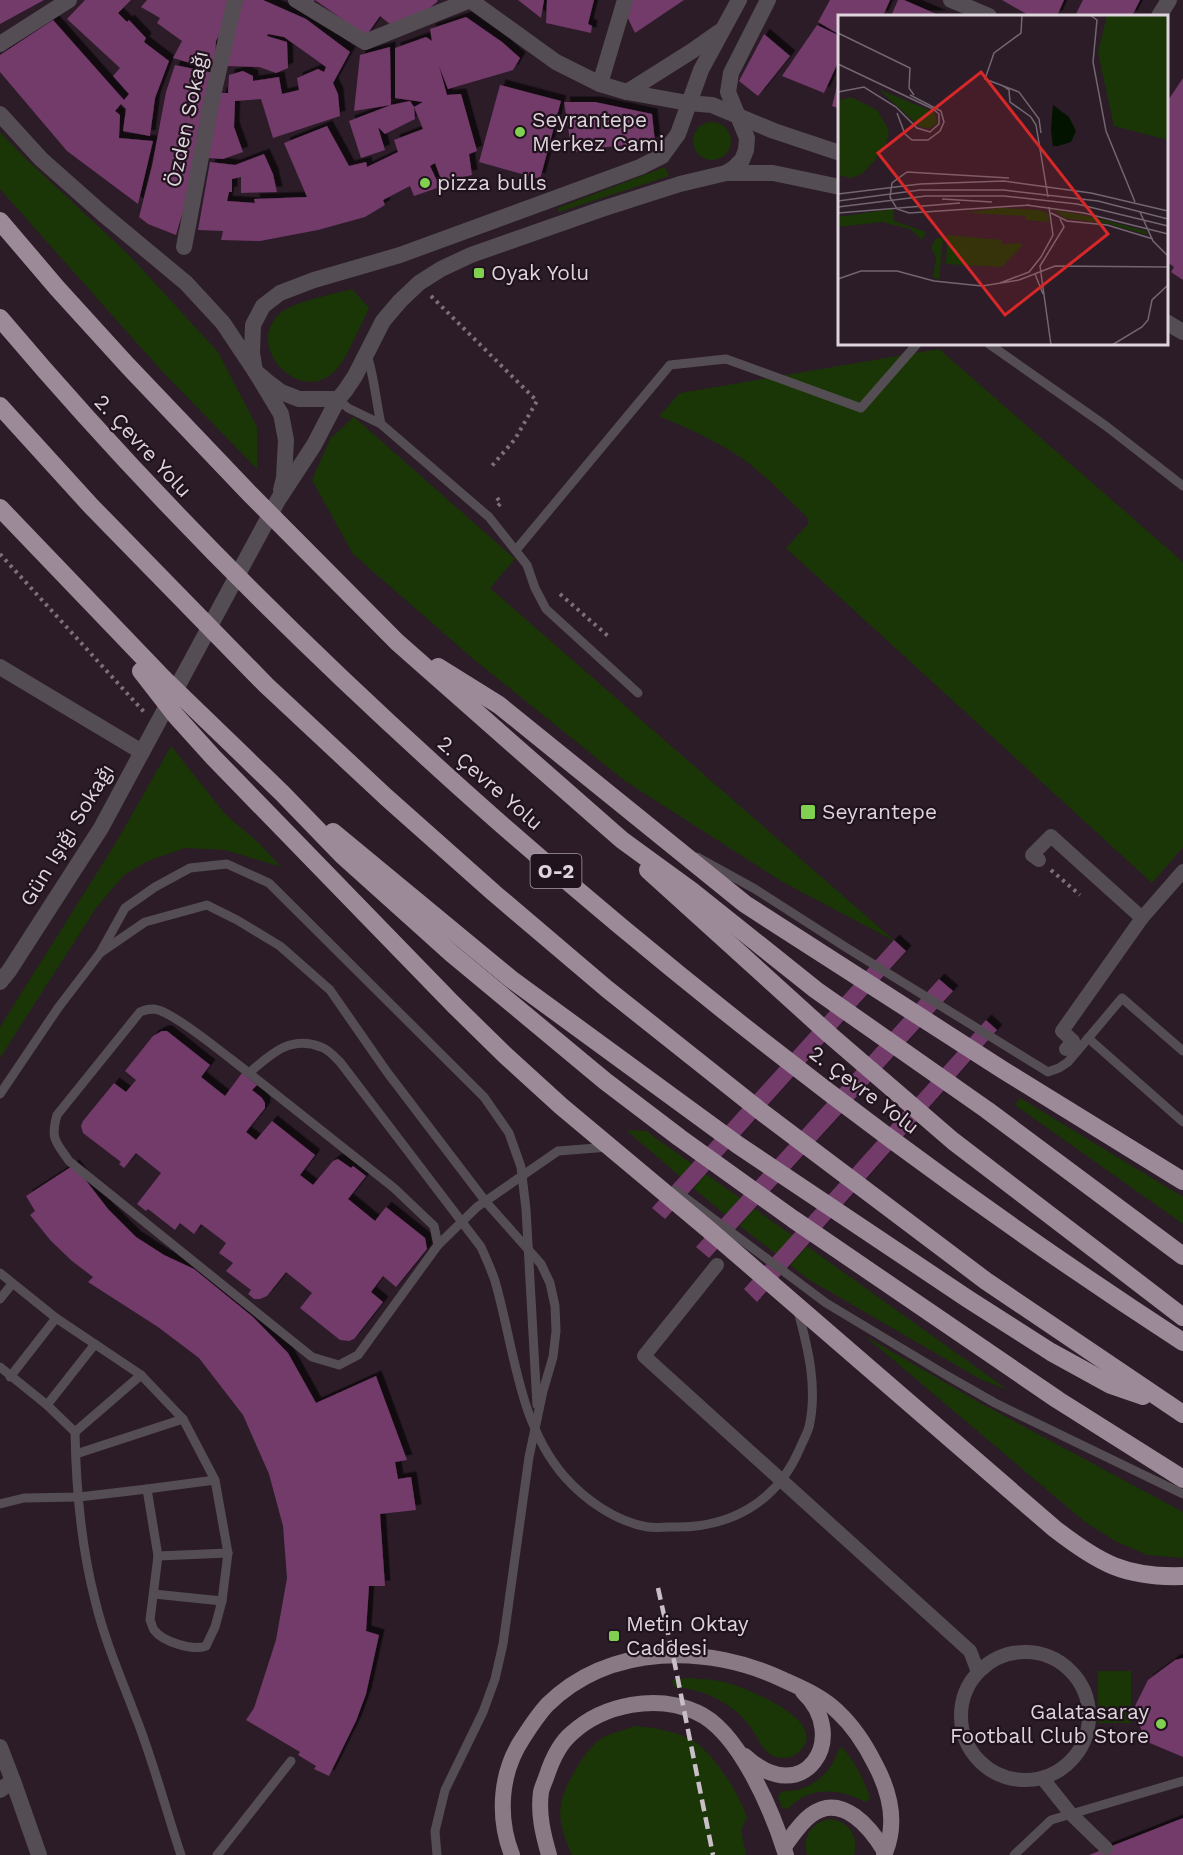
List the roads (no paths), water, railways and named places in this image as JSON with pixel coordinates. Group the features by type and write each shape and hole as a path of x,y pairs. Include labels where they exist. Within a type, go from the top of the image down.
{"highway":[{"path":"0,221 128,366 397,642 622,840 692,891 816,990 987,1110 1183,1256"},
{"name":"2. Çevre Yolu","path":"0,318 55,383 229,568 330,668 526,846 639,943 824,1089 925,1165 1064,1264 1183,1342"},
{"name":"O-2","path":"0,406 107,522 266,684 386,797 511,908 763,1113 986,1281 1178,1411"},
{"path":"0,508 171,687 282,793 342,855 451,952 605,1081 776,1207 1019,1373 1183,1479"},
{"path":"120,634 139,668 191,732 453,1005 570,1113 1055,1530 1088,1554 1112,1566 1136,1573 1183,1576"},
{"path":"397,642 499,705 745,904 1003,1070 1183,1181"},
{"path":"282,793 353,847 405,894 511,979 738,1144 1051,1352 1111,1384 1178,1411"},
{"path":"622,840 663,884 830,1035 953,1141 1183,1317"}],"main road":[{"path":"512,1855 502,1804 505,1782 514,1752 547,1705 573,1685 595,1673 649,1656 690,1655 758,1667 821,1698 839,1713 870,1754 883,1778 890,1798 891,1819 884,1853"},
{"path":"549,1855 541,1825 541,1791 553,1759 571,1734 593,1718 619,1707 662,1703 696,1712 724,1733 754,1765 778,1776 799,1774 808,1768 820,1750 823,1734 821,1718 812,1701 793,1684"},
{"path":"736,1748 771,1813 785,1851"},
{"path":"785,1851 799,1826 812,1814 826,1808 842,1809 860,1819 873,1832 884,1853"}],"street":[{"path":"0,44 69,0"},
{"name":"Özden Sokağı","path":"184,247 211,104 236,0"},
{"path":"296,0 366,42 470,0 556,62 600,84 627,92 687,103 712,105 774,131 838,152"},
{"path":"600,84 625,0"},
{"path":"338,399 299,399 281,392 255,371 252,353 253,326 263,306 280,293 314,280 400,255 658,159 678,134 687,103 701,70 739,0"},
{"path":"278,500 314,445 338,399 355,376 383,321 419,283 441,269 471,255 602,209 726,172 742,160 747,138 728,93 731,73 768,0"},
{"path":"951,0 987,15"},
{"path":"1160,15 1169,0"},
{"path":"627,92 722,30"},
{"path":"0,114 42,159 103,214 186,283 223,323 281,414 286,440 284,478 278,500"},
{"path":"726,172 773,173 838,187"},
{"path":"1168,323 1183,332"},
{"name":"Gün Işığı Sokağı","path":"0,990 5,976 101,828 278,500"},
{"path":"0,668 142,752"},
{"path":"1039,860 1032,855 1051,836 1142,918"},
{"path":"1066,1049 1073,1041 1062,1031 1142,918 1183,871"},
{"path":"717,1265 644,1356 970,1651 978,1672"},
{"path":"1015,1652 1037,1652 1058,1660 1074,1674 1086,1692 1090,1713 1088,1735 1078,1754 1062,1770 1043,1779 1022,1781 1002,1776 984,1765 970,1750 962,1730 961,1709 966,1689 978,1672 995,1659 1015,1652"},
{"path":"0,1747 7,1786 39,1855"},
{"path":"1043,1779 1071,1814 1106,1848"}],"lane":[{"path":"516,550 670,365 726,359 861,408 916,345"},
{"path":"990,345 1106,426 1183,486"},
{"path":"366,352 372,370 373,388 381,424"},
{"path":"338,399 348,408 381,424 489,517 527,565 546,609 638,693"},
{"path":"671,845 712,864 755,889 1048,1072 1068,1062 1122,998 1183,1052"},
{"path":"0,1094 58,1008 100,952 125,908 154,888 190,868 227,864 269,883 484,1096 509,1133 521,1167 526,1209 536,1402 546,1451"},
{"path":"100,952 145,922 207,905 280,946 330,990 387,1072 486,1202 541,1263 550,1283 555,1306 556,1332 553,1357 529,1457 503,1644 495,1679 475,1729 446,1790 435,1831 437,1855"},
{"path":"438,1245 434,1226 394,1188 249,1073 171,1015 155,1009 140,1012 57,1115 52,1131 57,1144 69,1161 312,1357 339,1365 358,1355 438,1245 477,1207 558,1151 616,1146 826,1303 995,1403 1183,1494"},
{"path":"1088,1038 1183,1122"},
{"path":"249,1073 277,1049 301,1042 323,1047 340,1062 481,1247 495,1280 504,1323 532,1422 546,1451 562,1474 593,1503 619,1517 647,1527 690,1528 727,1521 752,1508 771,1492 793,1464 808,1427 813,1383 798,1308"},
{"path":"0,1273 56,1318 141,1375 183,1419 215,1480 228,1553 222,1601 215,1627 206,1646 198,1649 165,1639 154,1630 150,1620 158,1556 147,1489"},
{"path":"0,1299 12,1284"},
{"path":"10,1377 56,1318"},
{"path":"47,1405 95,1344"},
{"path":"0,1367 47,1405 75,1432 84,1544 94,1599 119,1677 138,1721 181,1855"},
{"path":"75,1432 141,1375"},
{"path":"76,1454 183,1419"},
{"path":"0,1504 24,1498 79,1497 215,1480"},
{"path":"158,1556 228,1553"},
{"path":"154,1594 222,1601"},
{"path":"217,1855 291,1761"},
{"path":"1014,1855 1051,1820 1183,1781"}],"railway":[{"path":"658,1588 713,1855"}],"place":[{"name":"Seyrantepe Merkez Cami","path":"520,132"},
{"name":"pizza bulls","path":"425,183"},
{"name":"Oyak Yolu","path":"479,273"},
{"name":"Seyrantepe","path":"808,812"},
{"name":"Metin Oktay Caddesi","path":"614,1636"},
{"name":"Galatasaray Football Club Store","path":"1161,1724"}]}
